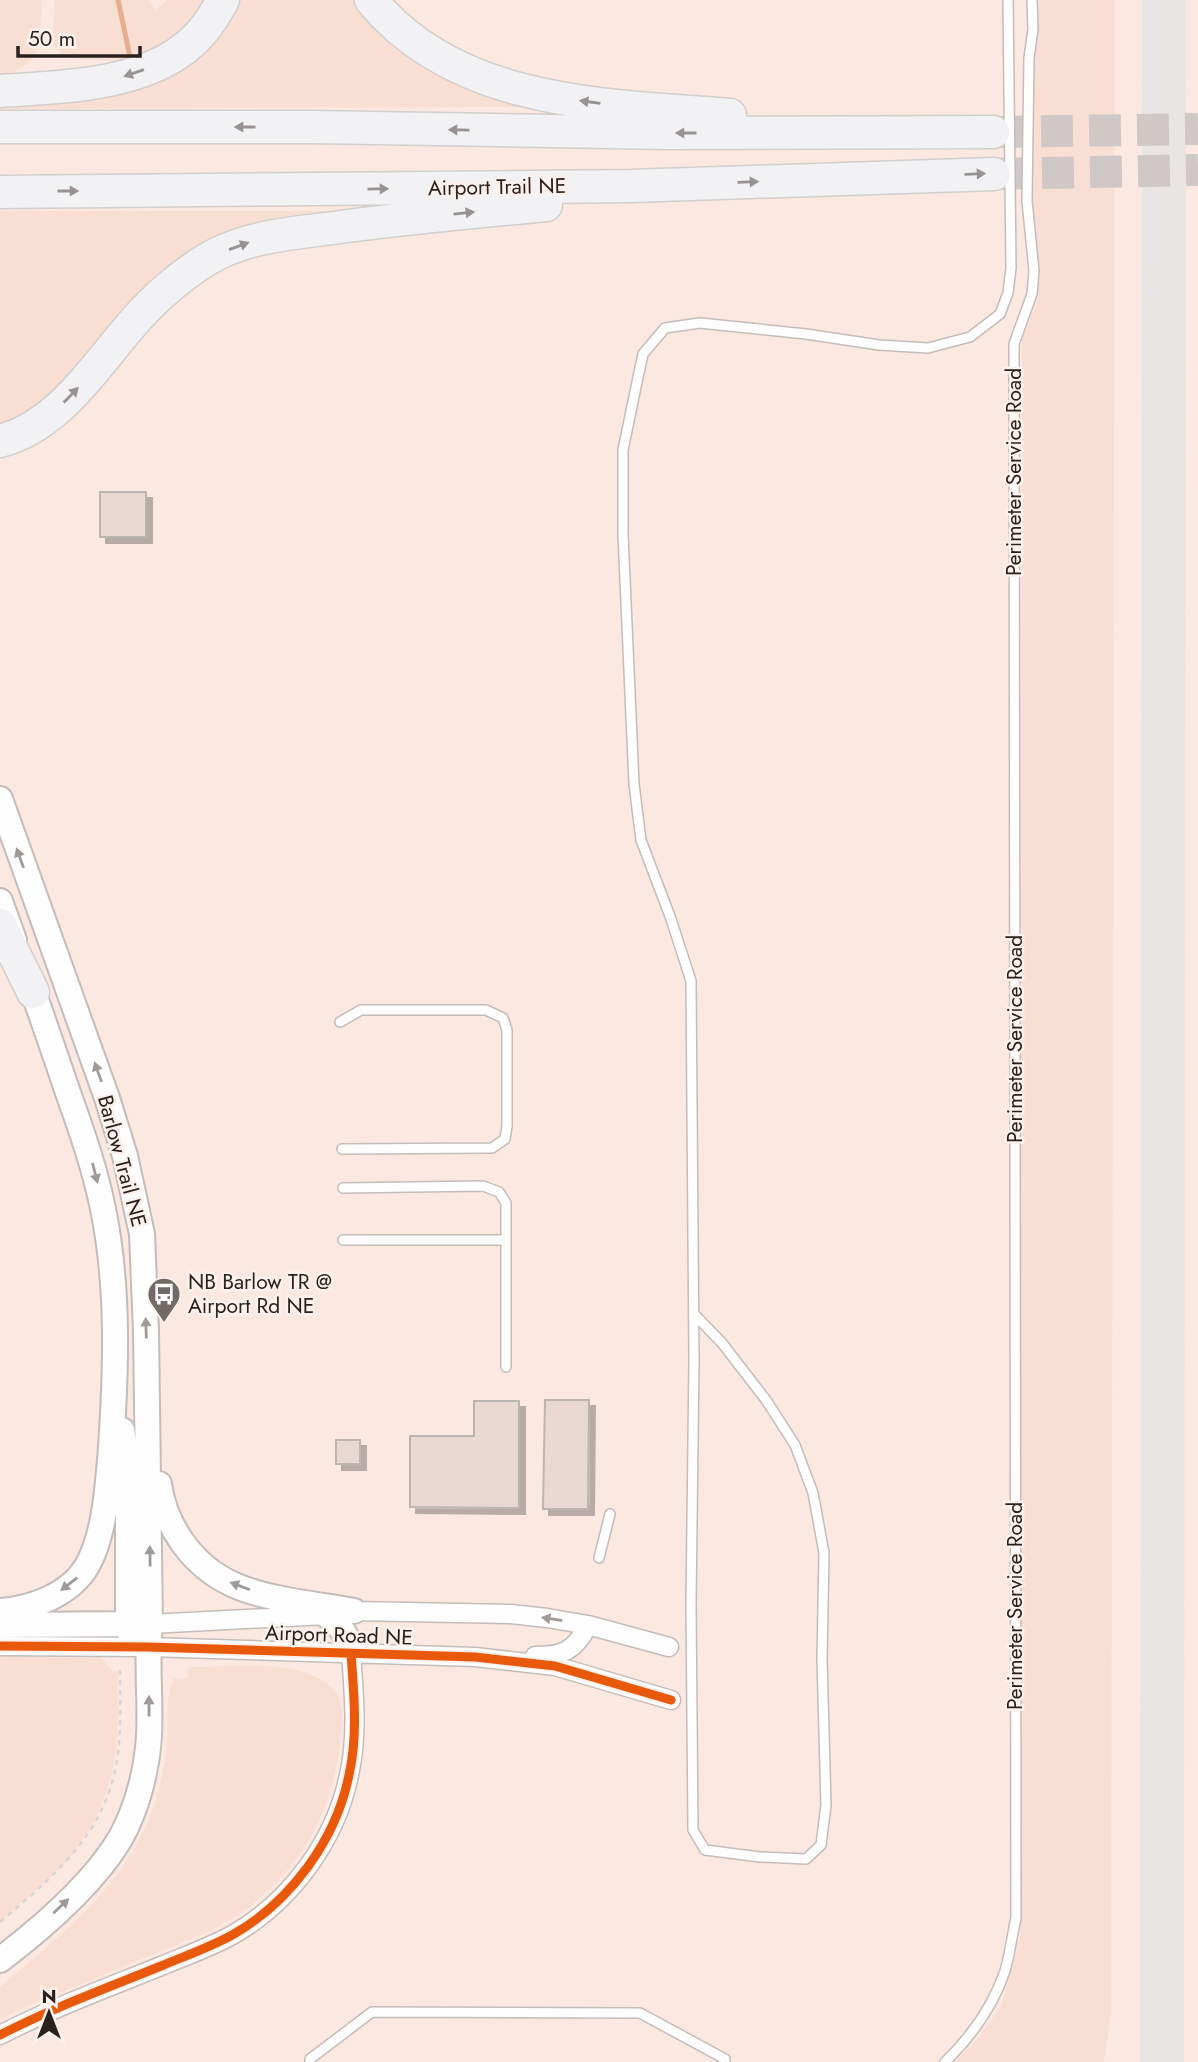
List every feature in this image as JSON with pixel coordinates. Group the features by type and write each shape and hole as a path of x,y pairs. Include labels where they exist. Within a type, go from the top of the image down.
{"highway":[{"path":"0,91 103,83 164,61 190,44 210,23 223,0"},
{"path":"370,0 385,17 414,41 447,62 488,80 545,96 611,106 926,132"},
{"path":"0,127 313,127 665,134 993,132"},
{"name":"Airport Trail NE","path":"0,192 631,186 994,174"},
{"path":"6,445 35,427 59,407 86,380 153,300 219,253 254,240 281,235 609,198 631,186"},
{"path":"0,925 33,992"}],"main road":[{"name":"Barlow Trail NE","path":"0,799 107,1098 134,1193 142,1234 148,1402 142,1632"},
{"name":"Barlow Trail NE","path":"0,901 91,1158 105,1216 112,1285 116,1380 104,1503 96,1544 86,1569 68,1586 42,1602 0,1611"},
{"path":"3,1958 58,1910 94,1873 121,1838 141,1785 149,1738 128,1471 116,1380"},
{"path":"148,1402 161,1498 181,1541 204,1566 234,1585 310,1606 326,1615 338,1624 347,1636 351,1654"},
{"path":"277,1597 354,1611"},
{"path":"0,1625 142,1632"}],"street":[{"path":"142,1632 354,1611 510,1614 588,1625 669,1647"},
{"path":"475,1657 561,1654 575,1646 588,1625"},
{"name":"Airport Road NE","path":"0,1646 142,1632 351,1654 475,1657 555,1666 671,1700"},
{"path":"0,2035 29,2020 187,1956 234,1934 262,1914 288,1890 319,1850 331,1828 349,1777 354,1730 351,1654"}],"lane":[{"path":"694,1314 722,1343 766,1400 795,1445 813,1493 824,1553 822,1659 826,1805 821,1845 806,1859 705,1850 693,1830 691,1604 694,1314 691,981 641,840 634,784 631,719 623,450 643,354 665,328 700,323 879,345 928,348 970,337 1000,314 1008,293 1012,268 1008,0"},
{"name":"Perimeter Service Road","path":"945,2062 962,2046 990,2007 1005,1970 1016,1917 1014,344 1032,294 1034,271 1027,201 1032,0"},
{"path":"340,1022 361,1010 486,1010 503,1018 507,1030 505,1139 492,1148 342,1149"},
{"path":"343,1188 483,1186 499,1192 506,1203 506,1367"},
{"path":"343,1240 506,1240"},
{"path":"599,1558 610,1514"},
{"path":"310,2062 310,2059 372,2012 640,2012 725,2059 725,2062"}],"path":[{"path":"0,1922 61,1868 83,1843 101,1811 117,1755 120,1668"}],"shaded area":[{"path":"0,0 1198,0 1198,2062 0,2062"},
{"path":"0,0 42,0 40,32 34,56 23,66 0,78"},
{"path":"55,0 148,0 156,10 167,0 208,0 196,18 159,50 122,61 81,59 61,54 54,46 52,38"},
{"path":"240,0 352,0 378,28 529,107 0,109 0,101 208,48 229,22"},
{"path":"1039,0 1115,0 1111,2013 1104,2062 955,2062 972,2045 1001,2007 1020,1938 1022,339 1037,303 1039,273 1032,229 1031,161 1033,73"},
{"path":"0,211 324,211 324,218 226,239 68,387 0,430"},
{"path":"99,1655 112,1671 118,1671 117,1741 107,1791 93,1822 75,1850 49,1878 0,1921 0,1656"},
{"path":"282,1667 315,1676 338,1695 342,1728 338,1760 332,1785 314,1831 302,1852 269,1890 227,1922 0,2020 0,1987 75,1922 118,1873 136,1847 150,1817 160,1785 166,1751 171,1684 174,1678 182,1680 189,1676 189,1668"}],"building":[{"path":"100,492 146,492 146,537 100,537"},
{"path":"545,1400 589,1400 588,1509 543,1509"},
{"path":"474,1401 519,1401 519,1508 410,1507 410,1436 474,1436"},
{"path":"336,1440 360,1440 360,1464 336,1464"}],"waterway":[{"path":"118,0 130,57"}],"taxiway":[{"path":"1162,2062 1164,0"}],"tunnel":[{"path":"993,132 1198,129"},
{"path":"994,174 1198,170"}],"cycle path":[{"path":"0,1646 148,1647 475,1657 555,1666 671,1700"},
{"path":"0,2035 60,2007 225,1939 255,1920 292,1886 322,1845 343,1799 352,1760 354,1730 351,1654"}],"place":[{"name":"NB Barlow TR @ Airport Rd NE","path":"164,1324"}]}
